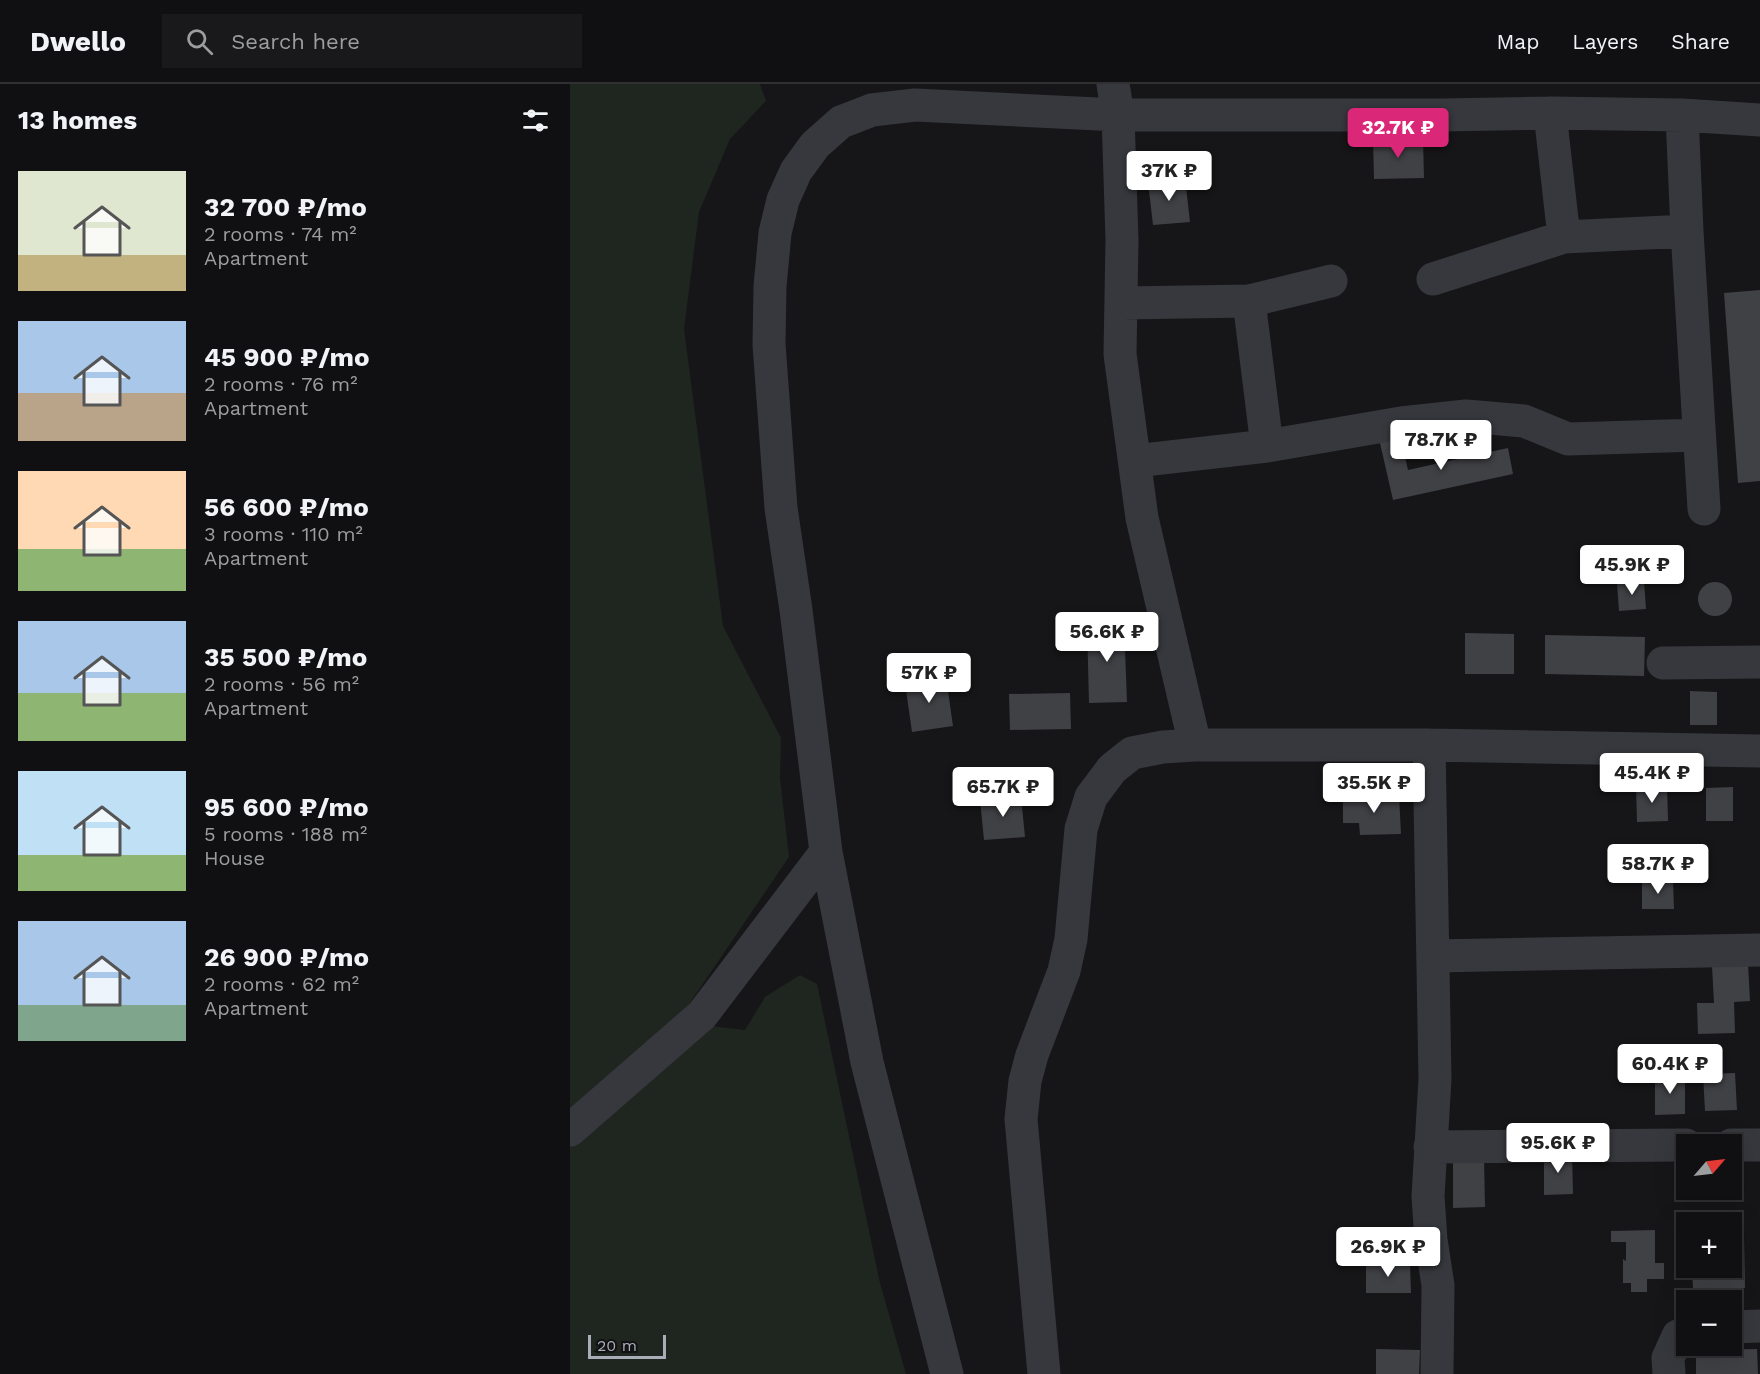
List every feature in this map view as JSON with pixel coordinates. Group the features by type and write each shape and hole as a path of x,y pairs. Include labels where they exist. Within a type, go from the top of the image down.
{"street":[{"path":"1115,99 1122,240 1120,354 1142,518 1195,745"},
{"path":"947,1374 867,1062 826,852 781,508 773,417 770,286 775,233 783,200 796,171 815,145 841,122 872,110 915,105 1115,99 1441,115 1550,113 1682,115 1760,120"},
{"path":"1550,113 1564,237"},
{"path":"1682,115 1686,231 1704,509"},
{"path":"1432,279 1564,237 1686,231"},
{"path":"1122,303 1249,302 1331,281"},
{"path":"1249,302 1267,446"},
{"path":"1135,461 1267,446 1401,423 1466,416 1524,421 1568,439 1698,435"},
{"path":"1664,663 1760,662"},
{"path":"1044,1374 1021,1119 1025,1081 1032,1055 1064,971 1071,939 1081,829 1091,797 1112,769 1132,753 1163,747 1195,745 1429,745 1760,751"},
{"path":"1429,745 1435,1079 1428,1196 1431,1240 1438,1285 1437,1374"},
{"path":"570,1130 702,1015 826,852"},
{"path":"1433,956 1760,950"},
{"path":"1430,1147 1676,1145"},
{"path":"1742,1145 1760,1145"},
{"path":"1742,1327 1760,1326"},
{"path":"1669,1374 1668,1358 1676,1340"}],"shaded area":[{"path":"570,84 760,84 766,101 730,139 699,212 684,329 723,626 781,738 780,778 789,857 677,1022 745,1030 765,997 800,975 817,984 880,1283 906,1374 570,1374"}],"building":[{"path":"1423,138 1424,178 1374,179 1373,139"},
{"path":"1185,178 1190,222 1153,225 1148,182"},
{"path":"1760,290 1760,481 1738,483 1724,293"},
{"path":"1401,439 1408,470 1508,448 1513,474 1393,500 1380,443"},
{"path":"1644,581 1646,609 1619,611 1617,583"},
{"path":"1715,582 1727,587 1732,599 1727,611 1715,616 1703,611 1698,599 1703,587"},
{"path":"1124,623 1127,702 1089,703 1087,624"},
{"path":"1465,633 1514,634 1514,674 1465,674"},
{"path":"1545,635 1645,637 1644,676 1545,674"},
{"path":"946,677 953,726 912,732 905,683"},
{"path":"1690,691 1717,692 1717,725 1690,725"},
{"path":"1070,693 1071,729 1010,730 1009,694"},
{"path":"1667,785 1668,821 1637,822 1636,786"},
{"path":"1733,787 1733,821 1706,821 1706,788"},
{"path":"1399,795 1401,834 1360,835 1359,823 1343,823 1343,797"},
{"path":"1021,796 1025,837 984,840 980,800"},
{"path":"1642,880 1673,880 1674,909 1642,909"},
{"path":"1748,964 1750,1001 1734,1002 1735,1033 1698,1034 1697,1003 1714,1003 1712,966"},
{"path":"1735,1073 1737,1110 1705,1111 1703,1074"},
{"path":"1655,1076 1685,1076 1685,1114 1655,1115"},
{"path":"1572,1152 1573,1194 1544,1195 1544,1153"},
{"path":"1484,1156 1485,1207 1453,1208 1453,1157"},
{"path":"1655,1230 1655,1263 1664,1263 1664,1279 1647,1279 1647,1292 1631,1292 1631,1283 1623,1283 1626,1242 1611,1242 1611,1231"},
{"path":"1742,1239 1744,1239 1745,1288 1693,1289 1692,1278 1742,1278"},
{"path":"1366,1263 1410,1263 1411,1293 1366,1293"},
{"path":"1376,1349 1420,1350 1419,1374 1376,1374"},
{"path":"1742,1349 1757,1349 1758,1374 1696,1374 1696,1356 1742,1356"}]}
